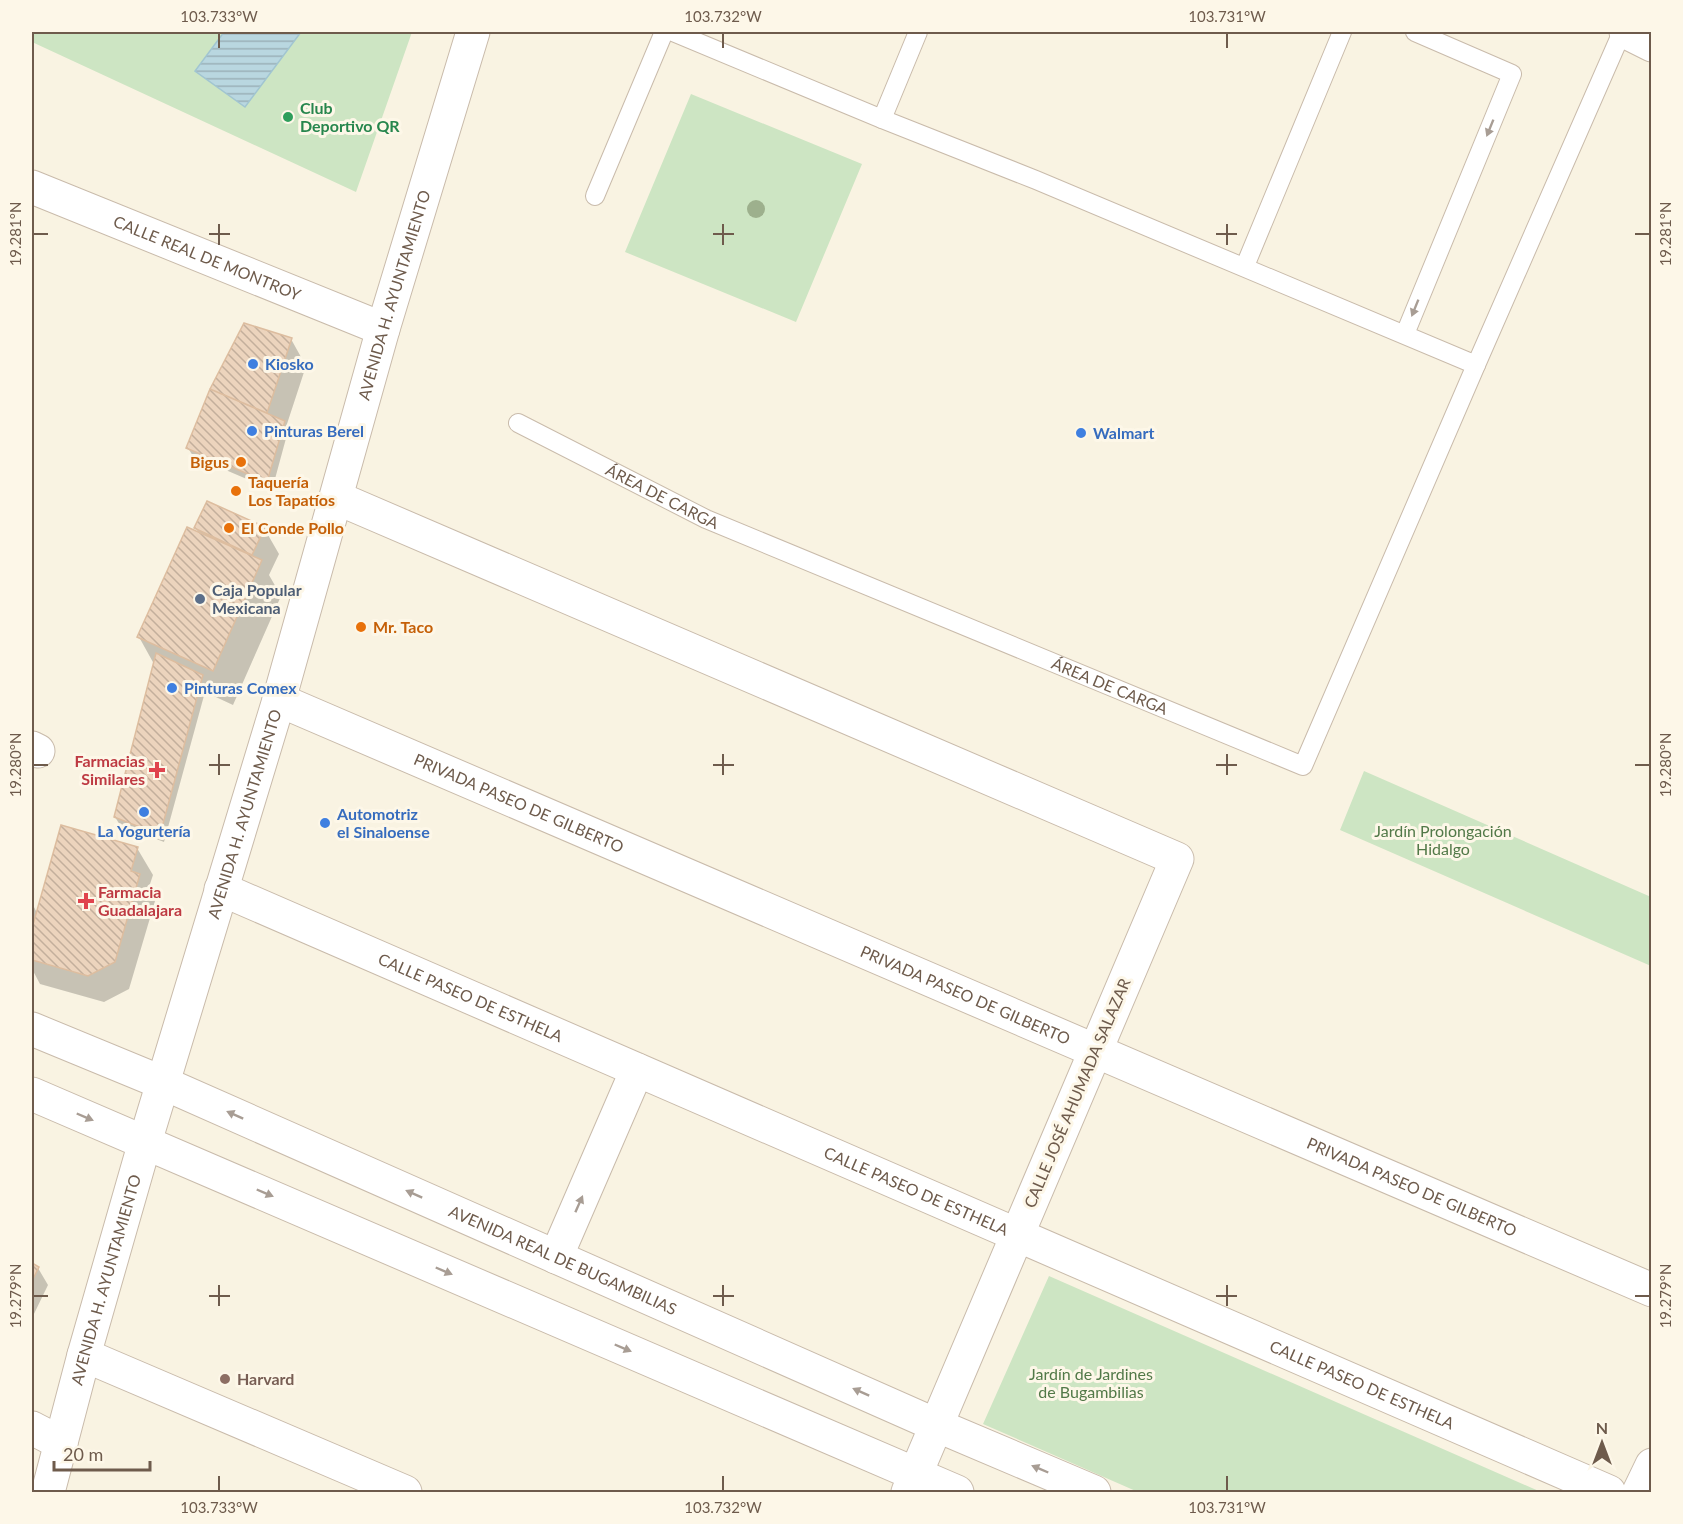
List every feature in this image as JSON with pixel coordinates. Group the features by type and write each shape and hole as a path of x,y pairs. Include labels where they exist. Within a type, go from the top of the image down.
{"street":[{"name":"AVENIDA H. AYUNTAMIENTO","path":"48,1492 84,1355 163,1083 279,700 383,328 474,32"},
{"path":"1624,32 1652,45"},
{"name":"CALLE REAL DE MONTROY","path":"32,188 383,328"},
{"name":"CALLE JOSÉ AHUMADA SALAZAR","path":"337,498 1177,859 912,1483"},
{"name":"PRIVADA PASEO DE GILBERTO","path":"279,700 1652,1290"},
{"name":"CALLE PASEO DE ESTHELA","path":"221,889 1609,1492"},
{"name":"AVENIDA REAL DE BUGAMBILIAS","path":"32,1029 163,1083 936,1425 1094,1492"},
{"path":"556,1257 637,1070"},
{"path":"32,1094 146,1142 912,1483 957,1492"},
{"path":"84,1355 405,1492"},
{"path":"32,1428 61,1443"},
{"path":"1640,1492 1652,1465"}],"lane":[{"path":"595,196 664,32"},
{"path":"673,32 1245,266 1476,365 1624,32"},
{"path":"882,119 918,32"},
{"path":"1245,266 1342,32"},
{"path":"1405,334 1512,74 1415,32"},
{"name":"ÁREA DE CARGA","path":"518,423 706,519 1303,766 1476,365"}],"green space":[{"name":"Club Deportivo QR","path":"32,32 412,32 356,192 32,42"},
{"path":"691,94 862,164 796,322 625,252"},
{"name":"Jardín Prolongación Hidalgo","path":"1364,771 1651,897 1651,966 1340,830"},
{"name":"Jardín de Jardines de Bugambilias","path":"1049,1276 1541,1492 1138,1492 983,1424"}],"water":[{"path":"224,32 301,32 245,107 195,71"}],"building":[{"name":"Kiosko","path":"244,323 292,338 267,413 210,389"},
{"path":"210,389 285,421 267,482 186,448"},
{"name":"El Conde Pollo","path":"207,501 265,527 252,555 194,528"},
{"name":"Caja Popular Mexicana","path":"187,527 262,560 213,671 137,637"},
{"path":"156,653 203,675 160,835 114,817"},
{"name":"Farmacia Guadalajara","path":"61,825 138,847 131,871 140,874 115,962 88,976 32,960 32,928"},
{"path":"32,1263 39,1267 32,1281"}],"place":[{"name":"Club Deportivo QR","path":"288,117"},
{"name":"Kiosko","path":"253,364"},
{"name":"Pinturas Berel","path":"252,431"},
{"name":"Walmart","path":"1081,433"},
{"name":"Bigus","path":"241,462"},
{"name":"Taquería Los Tapatíos","path":"236,491"},
{"name":"El Conde Pollo","path":"229,528"},
{"name":"Caja Popular Mexicana","path":"200,599"},
{"name":"Mr. Taco","path":"361,627"},
{"name":"Pinturas Comex","path":"172,688"},
{"name":"Farmacias Similares","path":"157,770"},
{"name":"La Yogurtería","path":"144,812"},
{"name":"Automotriz el Sinaloense","path":"325,823"},
{"name":"Farmacia Guadalajara","path":"86,901"},
{"name":"Harvard","path":"225,1379"}]}
